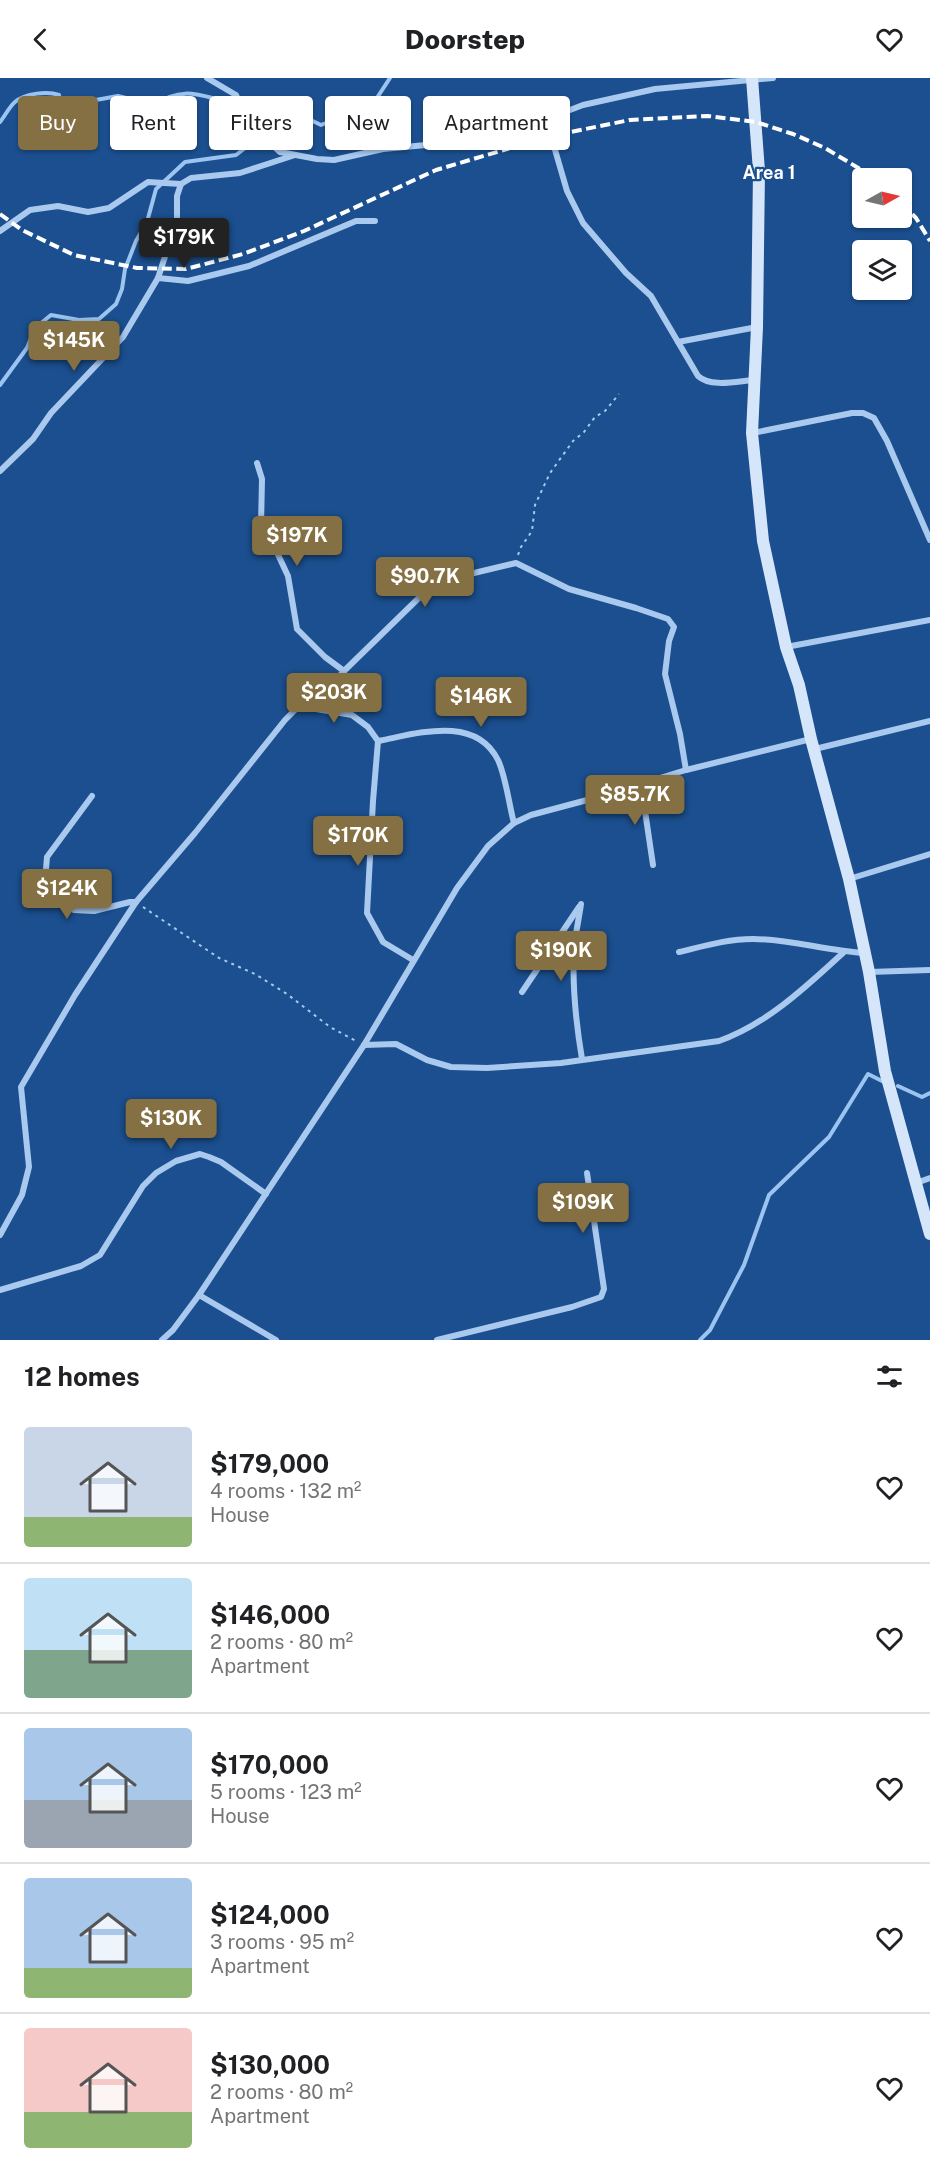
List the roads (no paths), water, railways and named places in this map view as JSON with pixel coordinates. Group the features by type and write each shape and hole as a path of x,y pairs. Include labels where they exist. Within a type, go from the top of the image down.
{"main road":[{"path":"752,79 759,171 757,327 752,433 763,541 786,647 799,685 849,879 869,972 885,1071 930,1234"}],"street":[{"path":"207,78 236,95 249,124 280,152 334,160 383,149 423,145"},
{"path":"570,110 655,89 773,78"},
{"path":"555,150 564,182 584,223 626,273 651,296 698,376 710,382 754,380"},
{"path":"0,231 30,210 58,206 88,212 109,208 148,182 181,184 191,178 240,173 297,155"},
{"path":"0,471 33,439 51,413 123,337 158,278 177,220 177,196 181,184"},
{"path":"158,278 188,281 239,268 290,250 356,221 375,221"},
{"path":"678,342 757,327"},
{"path":"752,433 852,413 863,413 874,418 888,441 930,540"},
{"path":"257,463 262,479 261,526 267,531 288,576 297,629 325,657 344,670"},
{"path":"310,708 344,670 416,600 438,582 516,563 568,589 668,619 674,627 669,641 665,674 680,734 686,770"},
{"path":"786,647 930,620"},
{"path":"0,1236 22,1195 29,1167 21,1088 75,995 136,902 296,709 310,708 352,715 368,727 378,741 372,801 367,913 383,942 413,960"},
{"path":"162,1340 173,1330 199,1295 364,1045 457,888 488,846 514,824 531,815 686,770 930,721"},
{"path":"378,741 442,730 467,734 480,741 499,761 514,824"},
{"path":"641,784 653,865"},
{"path":"92,796 47,857 45,881 49,893 58,903 74,910 94,911 136,902"},
{"path":"849,879 930,854"},
{"path":"522,992 581,904 574,948 573,984 574,1011 582,1059"},
{"path":"679,952 724,940 753,939 865,953"},
{"path":"364,1045 396,1044 427,1060 451,1067 487,1068 561,1063 697,1045 739,1034 793,998 844,952"},
{"path":"869,972 930,970"},
{"path":"0,1290 81,1266 100,1255 143,1186 156,1173 176,1161 200,1154 221,1162 266,1194"},
{"path":"437,1340 572,1307 601,1297 604,1289 587,1173"},
{"path":"916,1183 930,1178"},
{"path":"199,1295 276,1340"}],"waterway":[{"path":"313,121 321,125 373,104 390,78"},
{"path":"0,122 19,99 43,93 59,95 60,101 68,105 118,96 154,105 174,95 192,94 209,97"},
{"path":"0,385 27,348 35,328 51,315 79,320 99,319 116,304 122,289 125,269 136,241 147,222 156,189 185,162 236,155 242,150"},
{"path":"700,1340 710,1330 744,1265 769,1195 829,1137 868,1074 884,1082"},
{"path":"898,1086 922,1097 930,1093"}],"railway":[{"path":"0,214 22,230 74,255 137,268 186,269 243,254 304,231 436,170 551,136 630,120 708,116 756,122 793,134 825,148 858,168"},
{"path":"912,214 930,241"}],"district":[{"name":"Area 1","path":"769,172"}]}
